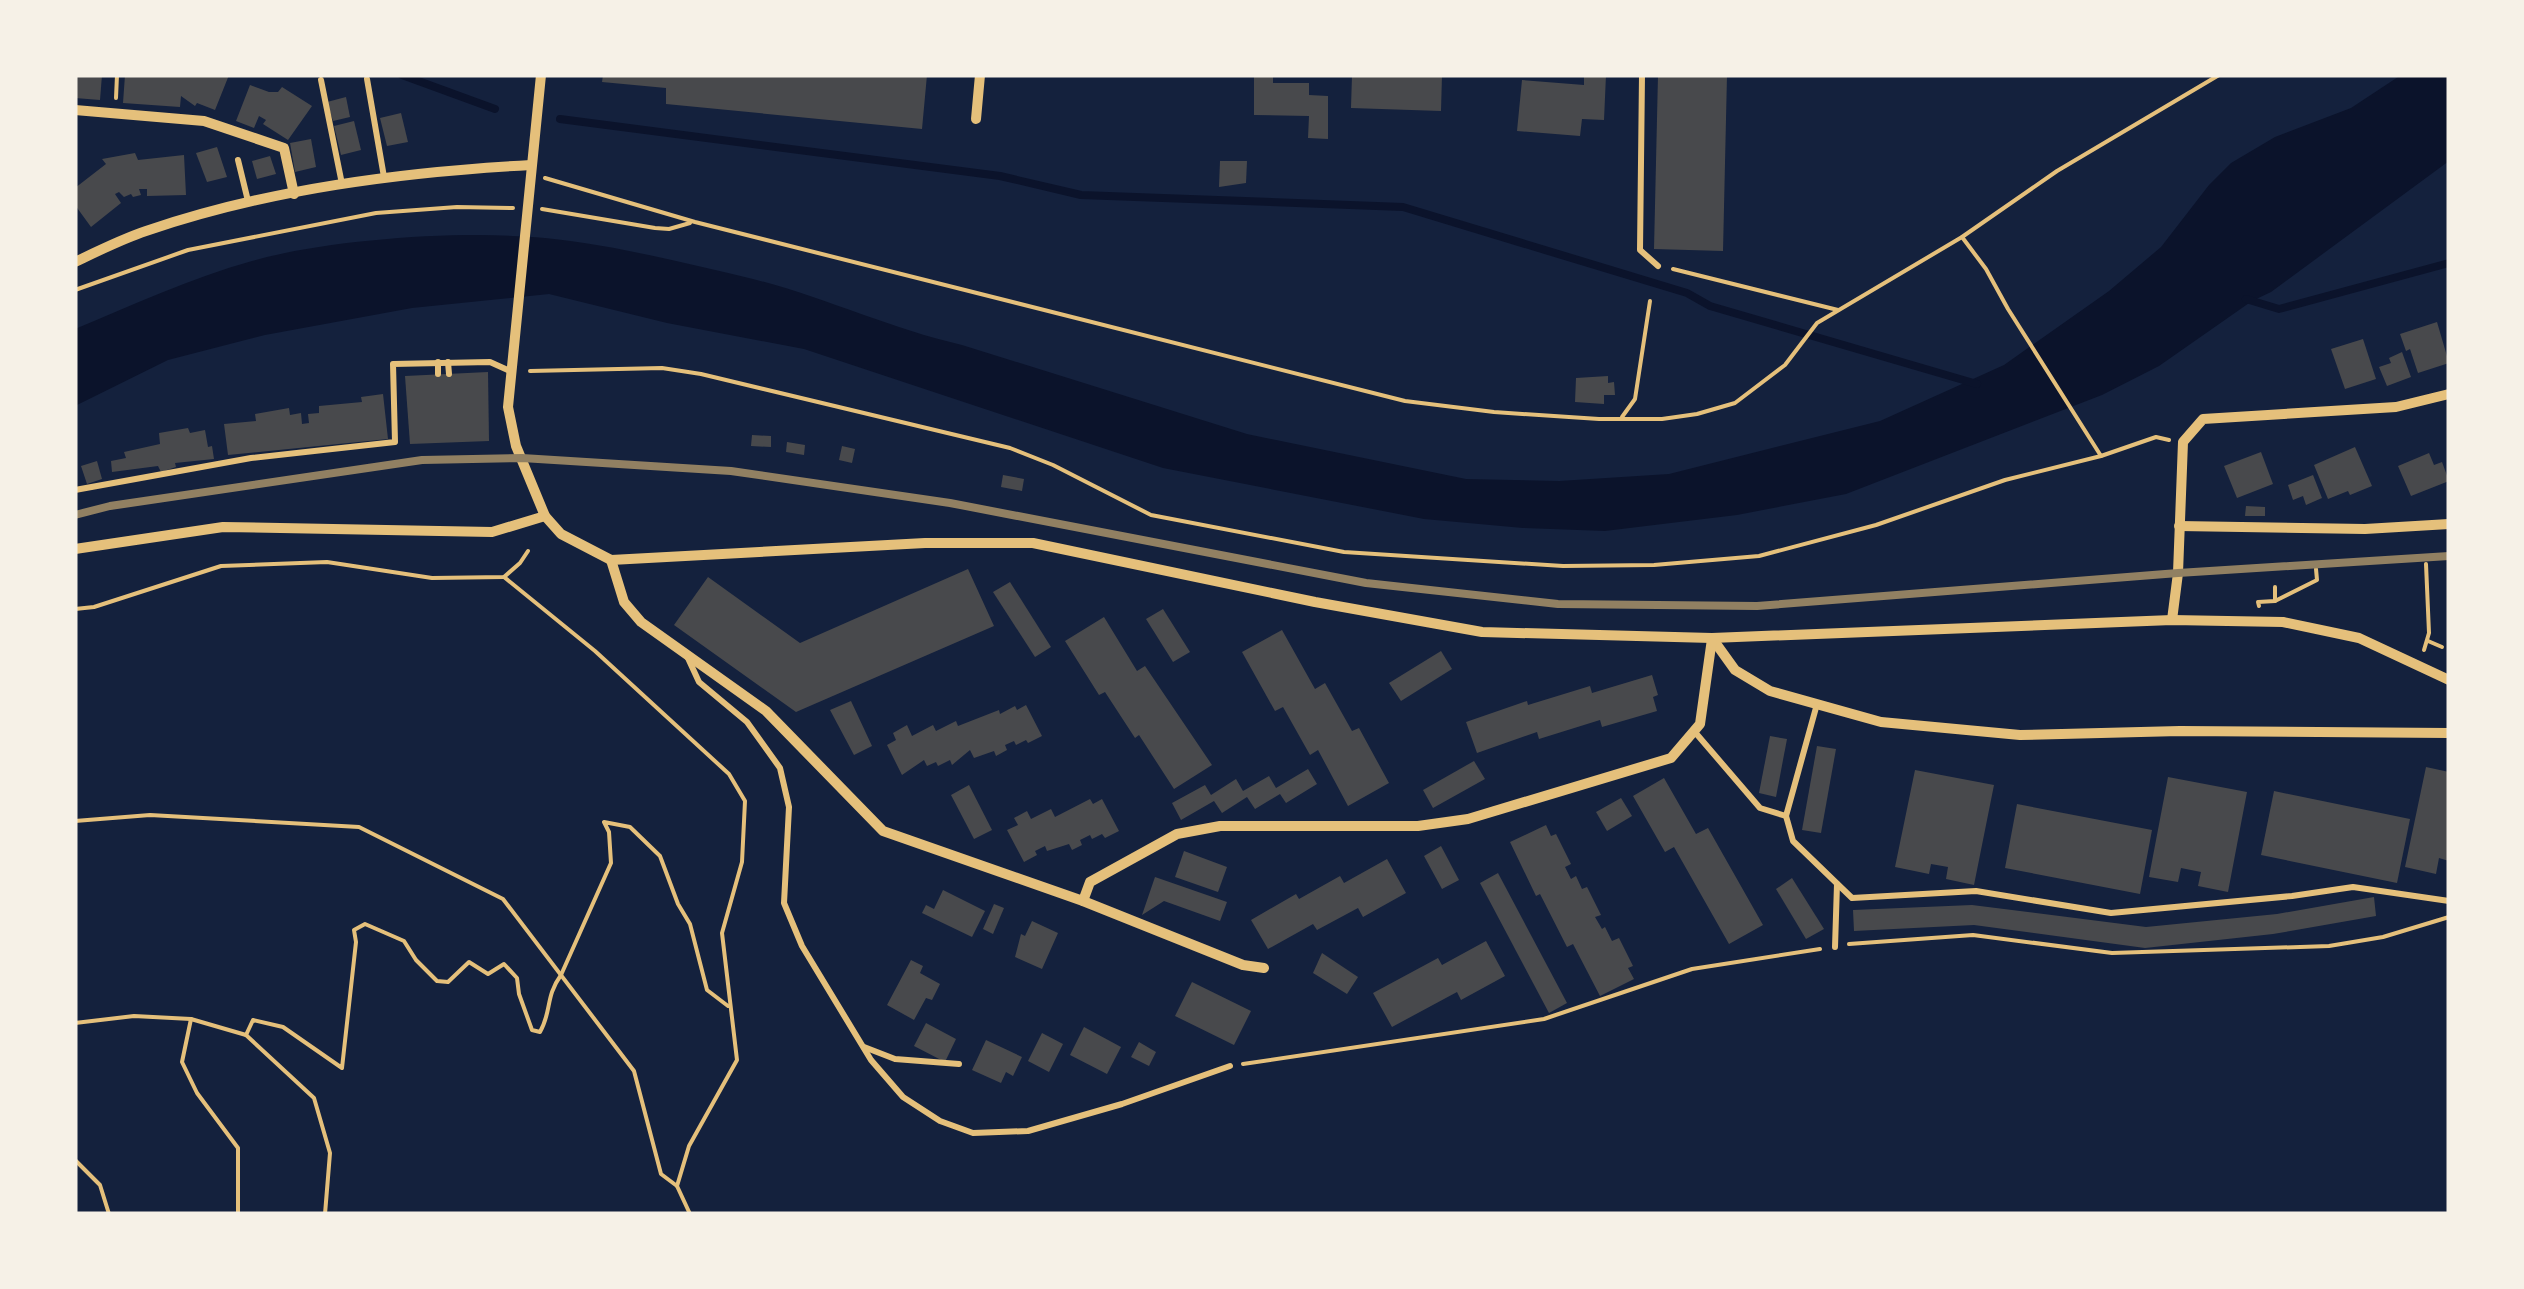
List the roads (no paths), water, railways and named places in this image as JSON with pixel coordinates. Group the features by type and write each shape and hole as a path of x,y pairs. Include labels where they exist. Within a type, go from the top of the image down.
{"street":[{"path":"541,75 508,408 516,446 545,516 560,534 611,560 926,544 1033,544 1482,632 1712,638 2260,620 2327,629 2360,638 2449,680"},
{"path":"976,119 980,75"},
{"path":"75,110 204,122 284,148 294,194"},
{"path":"75,262 144,232 248,203 430,170 531,165"},
{"path":"2172,620 2178,573 2183,442 2204,419 2396,407 2449,394"},
{"path":"75,549 222,528 492,532 545,516"},
{"path":"2180,526 2365,529 2449,524"},
{"path":"611,560 624,602 640,622 766,710 883,831 1084,901 1243,965 1264,968"},
{"path":"1712,638 1735,670 1770,692 1881,722 2020,735 2180,730 2449,733"},
{"path":"1084,901 1090,882 1177,834 1220,826 1418,826 1468,819 1671,758 1700,724 1712,638"}],"lane":[{"path":"1642,75 1640,250 1658,266"},
{"path":"367,79 384,178"},
{"path":"321,80 342,185"},
{"path":"238,160 248,203"},
{"path":"438,362 438,374"},
{"path":"448,362 449,374"},
{"path":"75,490 251,458 395,442 393,364 490,362 510,366"},
{"path":"684,652 699,682 748,722 780,768 789,807 784,903 802,946 863,1046 903,1097 940,1121 973,1133 1028,1131 1122,1104 1230,1066"},
{"path":"1817,704 1786,816 1793,841 1852,898 1976,891 2111,913 2354,887 2449,901"},
{"path":"1694,731 1760,808 1786,816"},
{"path":"1835,946 1837,884"},
{"path":"863,1046 895,1060 959,1064"}],"water":[{"path":"2401,75 2449,75 2449,161 2271,292 2159,366 2102,395 1846,494 1737,515 1605,531 1424,519 1163,468 804,349 667,323 549,294 412,308 265,335 168,360 75,406 75,329 184,284 252,261 319,247 397,238 512,236 597,245 753,279 1247,434 1466,479 1559,481 1669,474 1880,421 2004,365 2109,291 2161,247 2231,163 2275,137 2351,108"}],"waterway":[{"path":"402,75 495,109"},
{"path":"560,119 1000,176 1081,195 1403,207 1687,293 1710,306 1977,384"},
{"path":"2246,299 2279,309 2449,263"}],"railway":[{"path":"75,515 110,506 422,460 522,458 731,471 950,503 1366,583 1558,604 1757,606 2449,556"}]}
